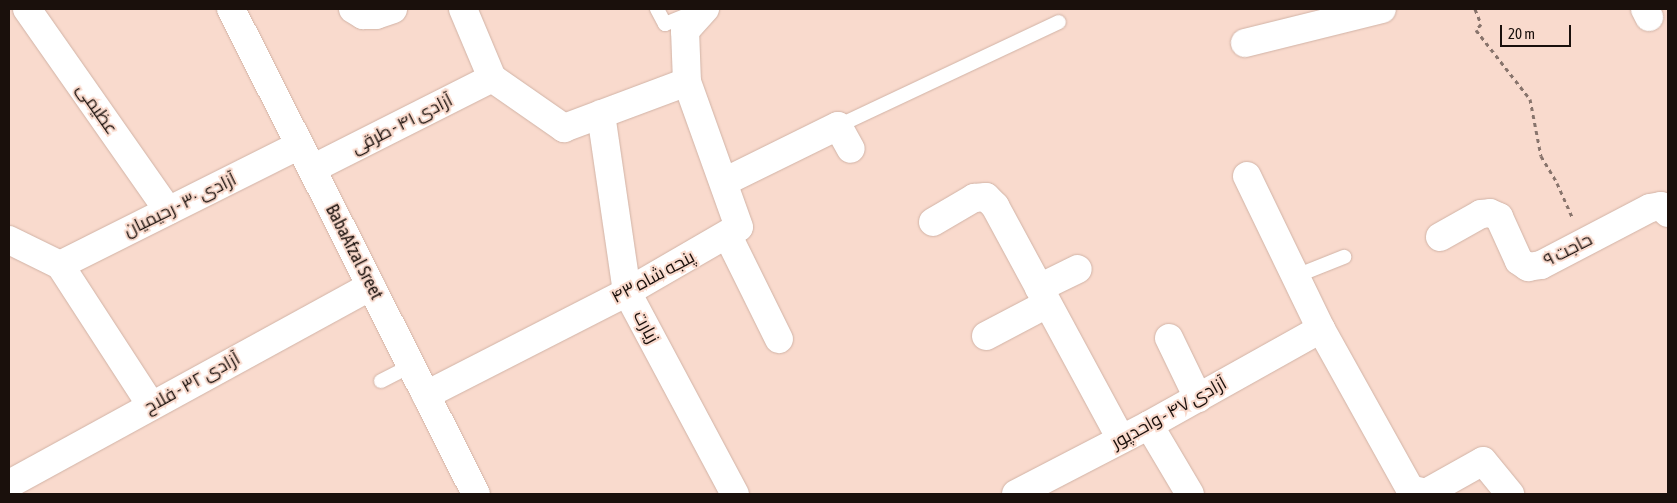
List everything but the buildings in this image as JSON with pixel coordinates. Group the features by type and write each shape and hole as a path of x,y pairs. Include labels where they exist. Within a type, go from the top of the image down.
{"street":[{"name":"عظیمی","path":"27,9 168,210"},
{"name":"BabaAfzal Sreet","path":"231,9 476,494"},
{"path":"353,9 363,15 376,15 393,9"},
{"path":"463,9 492,78 564,128 687,82"},
{"path":"704,9 685,31 687,82 739,222 740,228 728,236 779,339"},
{"path":"1245,43 1382,9"},
{"name":"آزادی ۴۱ - طرقی","path":"306,157 492,78"},
{"name":"زیارت","path":"601,114 627,292 734,494"},
{"path":"724,182 838,126 851,150"},
{"name":"آزادی ۳۰ - رحیمیان","path":"60,264 168,210 306,157"},
{"path":"1247,176 1321,329 1410,489 1426,493 1483,461 1510,494"},
{"path":"933,222 974,198 986,197 994,206 1121,439"},
{"name":"حاجت ۹","path":"1440,238 1481,214 1490,213 1499,217 1519,260 1528,267 1541,265 1650,208 1661,206 1668,213"},
{"name":"پنجه شاه ۴۳","path":"426,395 627,292 728,236"},
{"path":"9,240 60,264 151,406"},
{"path":"986,336 1043,296 1078,268"},
{"name":"آزادی ۳۲ - فلاح","path":"14,484 151,406 371,286"},
{"name":"آزادی ۴۷ - واحدپور","path":"1024,493 1321,329"},
{"path":"1169,338 1198,398"},
{"path":"1149,425 1190,494"}],"lane":[{"path":"658,9 665,24 704,9"},
{"path":"838,126 1059,22"},
{"path":"1296,276 1344,257"},
{"path":"381,381 411,366"}],"path":[{"path":"1475,9 1481,24 1476,30 1530,99 1541,156 1557,183 1582,243"}]}
